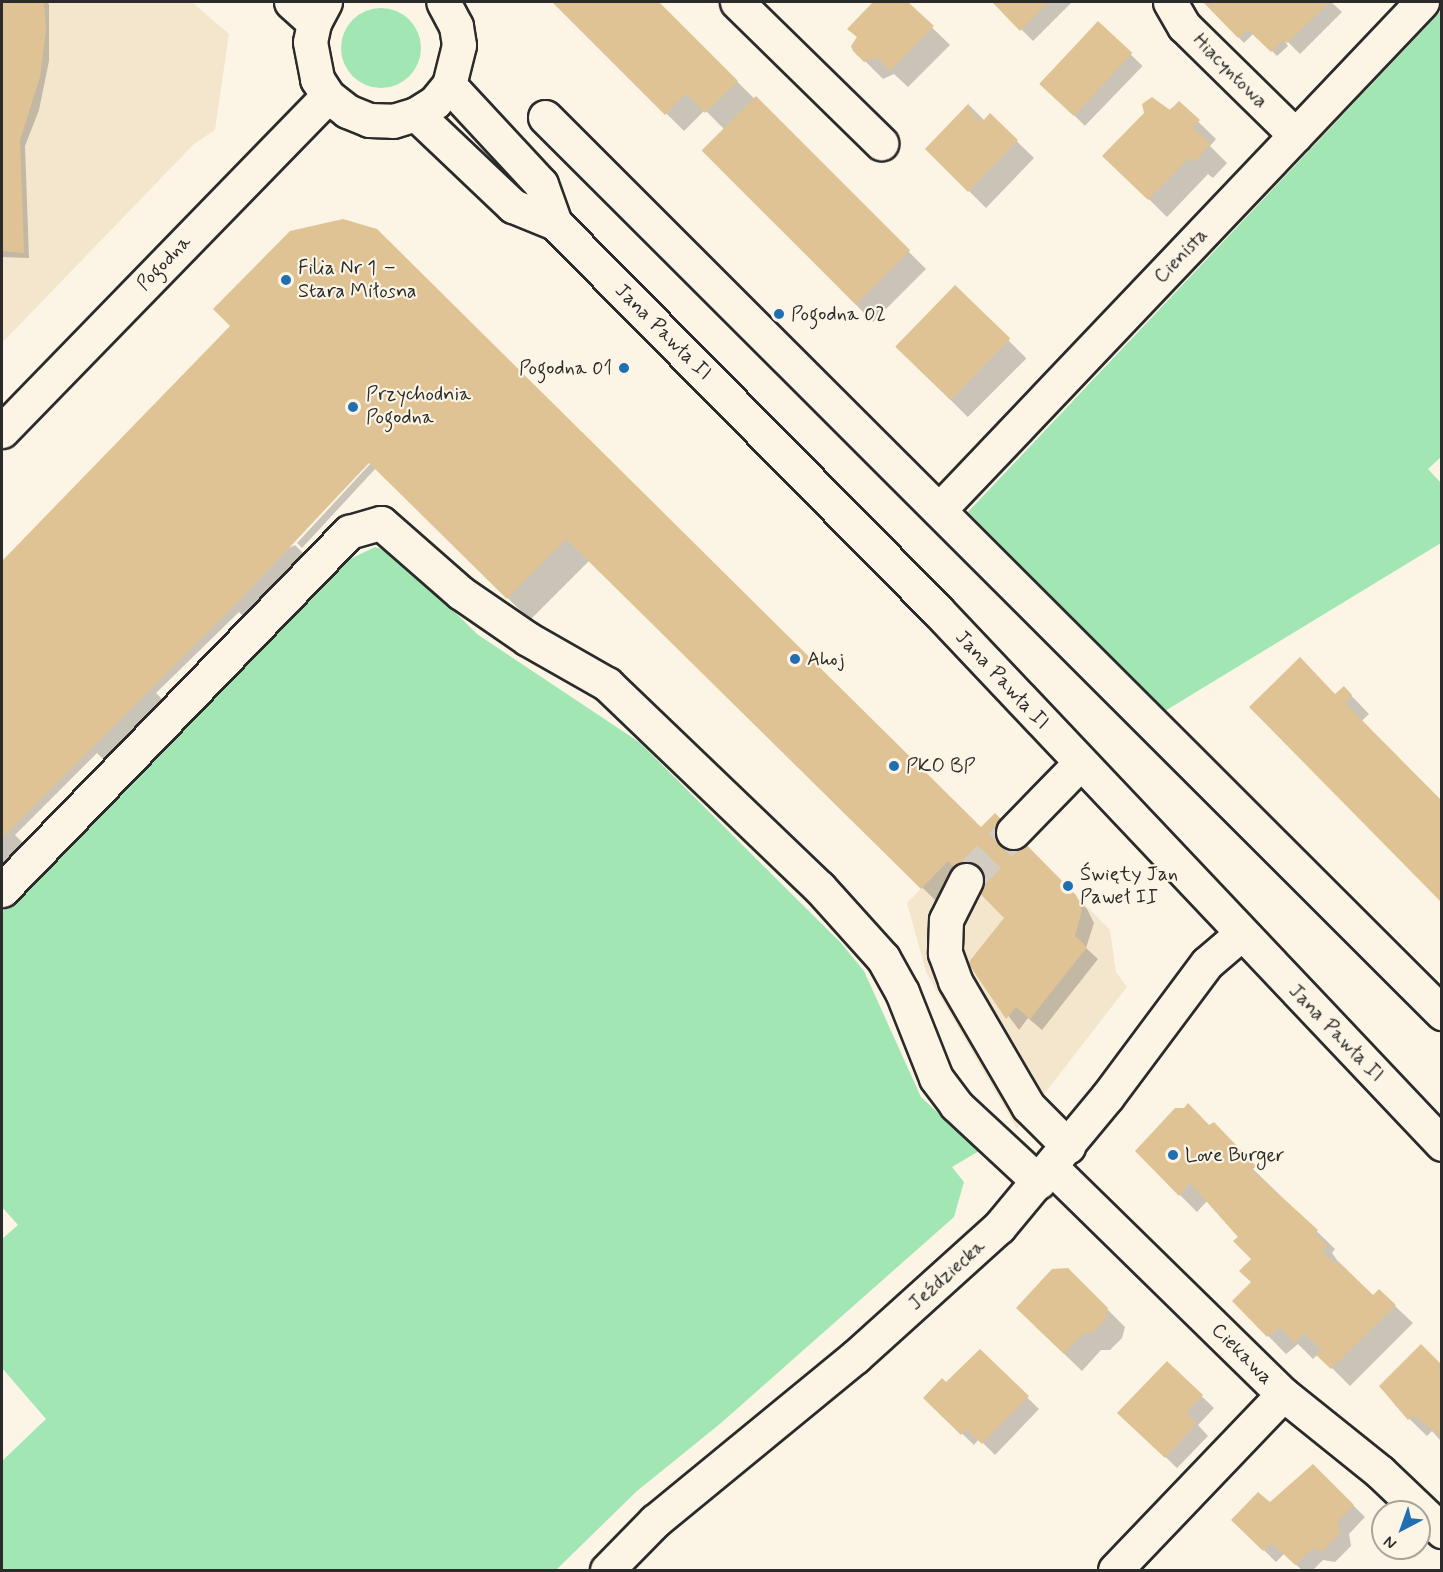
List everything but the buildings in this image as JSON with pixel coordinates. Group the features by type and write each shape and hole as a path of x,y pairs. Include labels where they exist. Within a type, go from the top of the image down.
{"street":[{"path":"310,9 311,61 328,96 346,111 369,120 393,121 416,114 435,102 449,85 459,45 456,26 443,2"},
{"path":"737,2 881,143"},
{"name":"Hiacyntowa","path":"1170,2 1184,26 1295,135"},
{"name":"Cienista","path":"939,510 1422,2"},
{"name":"Jana Pawła II","path":"449,85 540,184 555,223"},
{"name":"Pogodna","path":"2,431 328,96"},
{"name":"Jana Pawła II","path":"416,114 513,206 555,223 937,610 1442,1144"},
{"path":"545,117 1442,1013"},
{"path":"2,890 349,532 381,523 461,593 528,639 608,684 819,887 884,958 936,1077 956,1105 1053,1165"},
{"path":"1013,832 1080,763"},
{"path":"966,880 946,920 945,953 955,981 1028,1107 1053,1165"},
{"name":"Jeździecka","path":"607,1570 655,1521 855,1357 965,1259 1053,1165 1207,963 1241,934"},
{"name":"Ciekawa","path":"1053,1165 1283,1394 1380,1472 1442,1531"},
{"path":"1115,1570 1283,1394"}],"shaded area":[{"path":"2,2 192,2 229,34 215,130 194,144 2,343"},
{"path":"1019,838 1110,930 1116,972 1127,987 1017,1129 926,972 907,903 948,861"}],"green space":[{"path":"381,8 396,11 409,20 418,33 421,48 418,63 409,76 396,85 381,88 366,85 353,76 344,63 341,48 344,33 353,20 366,11"},
{"path":"1441,11 1442,456 1428,469 1441,483 1441,543 1165,711 968,512"},
{"path":"375,547 395,553 477,634 639,742 841,943 864,971 921,1097 979,1151 952,1167 964,1182 954,1217 721,1423 637,1491 556,1570 2,1570 2,1461 46,1419 2,1368 2,1239 18,1225 2,1207 2,912 350,559"}],"tunnel":[{"path":"966,880 1013,832"}],"place":[{"name":"Filia Nr 1 – Stara Miłosna","path":"286,280"},
{"name":"Pogodna 02","path":"779,314"},
{"name":"Pogodna 01","path":"624,368"},
{"name":"Przychodnia Pogodna","path":"353,407"},
{"name":"Ahoj","path":"795,659"},
{"name":"PKO BP","path":"894,766"},
{"name":"Święty Jan Paweł II","path":"1068,886"},
{"name":"Love Burger","path":"1173,1155"}]}
